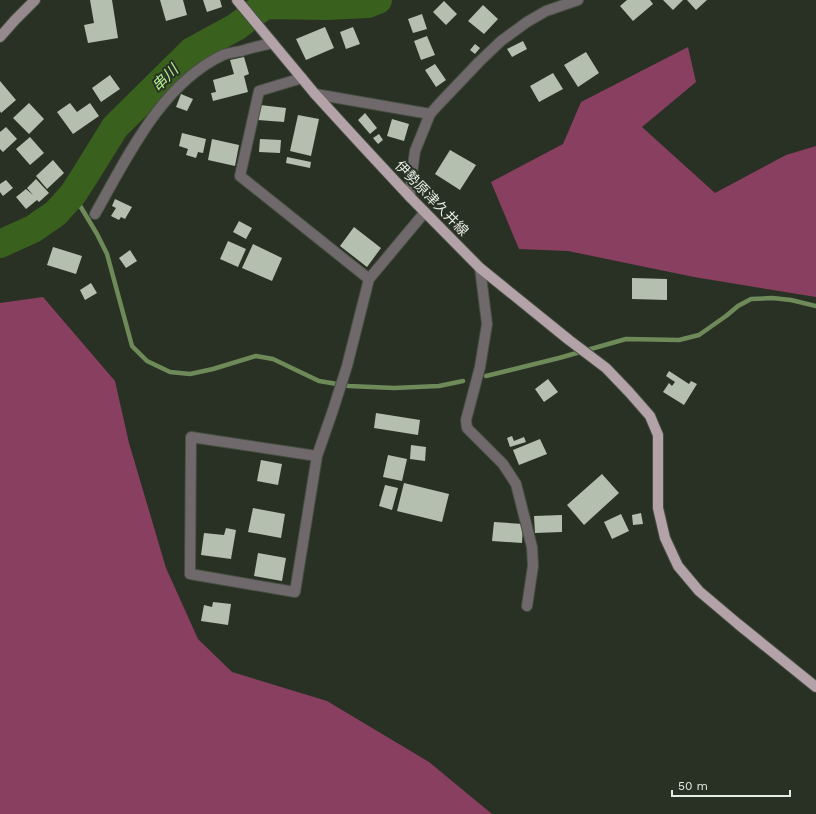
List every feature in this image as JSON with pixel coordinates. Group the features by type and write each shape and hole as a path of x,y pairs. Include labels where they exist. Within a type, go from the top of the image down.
{"main road":[{"path":"0,37 36,0"},
{"name":"伊勢原津久井線","path":"237,0 315,94 410,197 480,268 606,368 650,416 658,434 658,508 665,538 678,566 698,591 816,687"}],"street":[{"path":"410,197 415,150 430,114 501,41 527,22 546,11 578,0"},
{"path":"95,214 143,130 170,96 187,79 206,64 224,55 270,39"},
{"path":"302,78 259,91 240,176 369,279"},
{"path":"315,94 430,114"},
{"path":"317,456 191,437 190,574 295,592 317,456 347,366 369,279 425,212"},
{"path":"480,268 487,324 480,367 466,420 467,428 503,464 516,484 532,547 533,566 526,606"}],"shaded area":[{"path":"688,47 696,82 642,127 715,193 786,155 816,146 816,297 694,277 568,251 519,249 491,182 563,144 581,102"},
{"path":"43,297 115,381 129,443 166,568 198,639 232,672 327,701 429,762 492,814 0,814 0,303"}],"building":[{"path":"90,0 112,0 118,38 88,43 84,25 94,23"},
{"path":"160,0 183,0 187,15 166,21"},
{"path":"203,0 220,0 222,7 207,12"},
{"path":"627,0 650,0 653,4 633,21 620,6"},
{"path":"663,0 683,0 673,10"},
{"path":"687,0 707,0 696,10"},
{"path":"444,1 457,14 446,25 433,12"},
{"path":"483,5 498,19 484,34 468,21"},
{"path":"422,14 427,29 413,33 408,19"},
{"path":"325,27 334,48 306,60 296,39"},
{"path":"353,27 360,44 346,49 340,32"},
{"path":"427,36 435,55 421,60 414,41"},
{"path":"523,41 527,49 512,57 507,49"},
{"path":"475,44 480,48 475,54 470,50"},
{"path":"586,52 599,73 578,87 564,65"},
{"path":"244,57 249,74 244,76 248,92 213,101 211,93 216,92 213,80 234,74 230,60"},
{"path":"435,64 446,80 436,87 425,70"},
{"path":"553,73 563,89 539,102 530,86"},
{"path":"110,75 120,89 101,102 92,88"},
{"path":"0,81 16,100 1,113 0,111"},
{"path":"181,94 193,99 187,111 176,107"},
{"path":"29,103 44,119 29,134 13,118"},
{"path":"70,103 77,112 90,103 99,116 73,134 57,112"},
{"path":"260,105 286,108 284,122 258,120"},
{"path":"365,113 377,128 370,134 358,120"},
{"path":"298,115 319,119 311,156 290,151"},
{"path":"392,119 409,124 404,141 387,136"},
{"path":"6,127 17,139 3,152 0,149 0,132"},
{"path":"182,133 206,139 203,153 198,152 196,158 186,155 188,149 179,146"},
{"path":"379,134 383,140 378,144 373,138"},
{"path":"30,137 44,153 30,165 16,149"},
{"path":"212,139 239,145 235,166 208,160"},
{"path":"260,139 281,140 280,153 259,152"},
{"path":"450,150 476,165 460,190 435,174"},
{"path":"287,157 311,162 310,168 286,163"},
{"path":"53,160 64,173 47,189 36,176"},
{"path":"36,179 49,193 39,202 37,200 26,209 16,197 26,189 33,195 27,188"},
{"path":"6,180 13,188 3,196 0,192 0,184"},
{"path":"115,199 132,207 125,219 121,217 119,220 111,216 116,208 112,206"},
{"path":"239,221 252,228 246,239 233,232"},
{"path":"354,227 381,248 367,267 340,246"},
{"path":"228,241 246,249 238,267 220,259"},
{"path":"253,244 282,258 272,281 242,268"},
{"path":"53,247 82,256 76,274 47,265"},
{"path":"130,250 137,261 126,268 119,258"},
{"path":"632,278 667,279 667,300 632,299"},
{"path":"91,283 97,293 85,300 80,290"},
{"path":"669,371 689,384 691,381 697,384 684,405 663,392 669,383 672,386 675,382 666,376"},
{"path":"548,379 558,392 544,402 535,389"},
{"path":"376,413 420,420 418,435 374,428"},
{"path":"512,436 514,441 524,437 526,442 510,447 507,438"},
{"path":"540,439 547,454 519,465 513,450"},
{"path":"411,445 426,447 425,461 410,459"},
{"path":"388,455 407,459 402,481 383,477"},
{"path":"261,460 282,464 278,485 257,481"},
{"path":"602,474 619,493 584,525 567,505"},
{"path":"404,483 449,494 442,522 397,511"},
{"path":"385,485 398,488 392,510 379,506"},
{"path":"253,508 285,514 281,538 248,532"},
{"path":"641,513 643,524 633,525 632,515"},
{"path":"621,514 629,531 612,539 604,522"},
{"path":"562,515 562,532 535,533 534,516"},
{"path":"494,522 523,524 522,543 492,541"},
{"path":"226,528 236,530 231,559 201,555 204,533 224,535"},
{"path":"258,553 286,558 282,581 254,576"},
{"path":"213,602 231,604 228,625 201,621 204,605 212,607"}],"waterway":[{"name":"串川","path":"0,244 33,229 56,213 73,194 115,127 192,51 236,27 265,5 326,6 368,4 378,0"},
{"path":"73,194 107,254 132,346 147,361 170,372 190,374 213,369 256,356 273,359 319,381 349,386 394,388 439,386 463,381"},
{"path":"486,376 559,358 626,339 679,340 699,335 738,306 751,299 772,298 791,300 816,306"}]}
